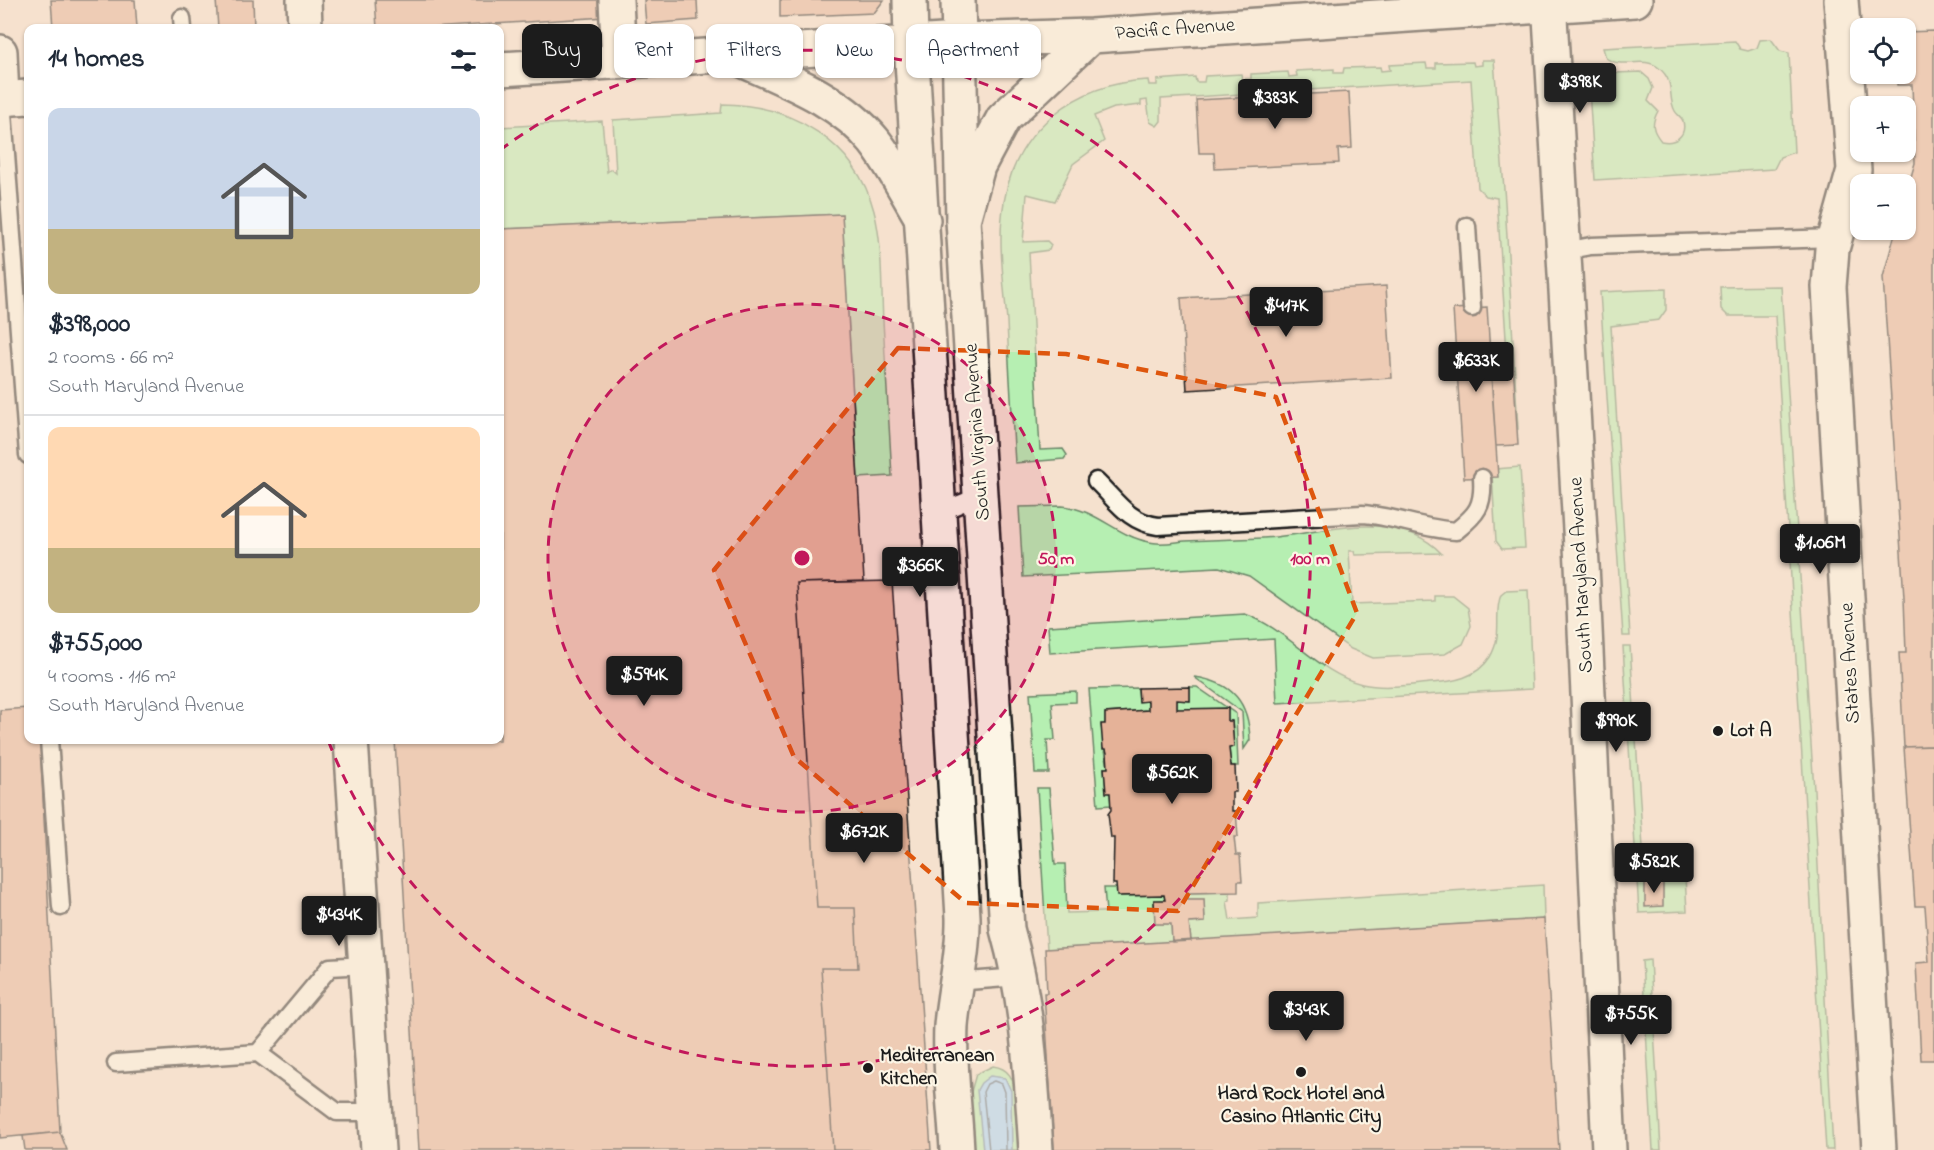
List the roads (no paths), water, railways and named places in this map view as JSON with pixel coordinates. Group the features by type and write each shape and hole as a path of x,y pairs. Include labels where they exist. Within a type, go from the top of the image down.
{"street":[{"path":"304,0 305,24"},
{"path":"616,0 617,24"},
{"path":"910,0 911,24"},
{"name":"South Virginia Avenue","path":"958,0 959,24"},
{"name":"Pacific Avenue","path":"1041,38 1091,36 1550,3 1635,0"},
{"name":"States Avenue","path":"1841,0 1854,170 1835,238 1828,287 1879,1150"},
{"name":"South Maryland Avenue","path":"1550,3 1601,933 1609,1150"},
{"path":"963,220 978,166 1003,119 1091,36"},
{"name":"Pacific Avenue","path":"803,50 906,43"},
{"path":"0,52 10,98"},
{"name":"Pacific Avenue","path":"504,69 614,62"},
{"path":"780,78 828,101 856,122 875,142 923,220"},
{"path":"913,78 963,917 964,948 955,982 951,1029 957,1150"},
{"name":"South Virginia Avenue","path":"960,78 963,220 982,495 1007,929 1029,1031 1036,1150"},
{"path":"351,744 378,1150"}],"lane":[{"path":"10,98 24,376"},
{"path":"1467,226 1472,308"},
{"path":"1563,238 1591,246 1835,238"},
{"path":"1096,481 1119,508 1143,524 1158,526 1362,514 1386,515 1431,529 1456,531 1475,516 1483,494 1482,478"},
{"path":"940,512 982,495"},
{"path":"49,744 61,907"},
{"path":"258,1053 330,967 366,965"},
{"path":"955,982 1019,977"},
{"path":"116,1063 258,1053 337,1112 376,1112"}],"water":[{"path":"990,1076 1005,1078 1011,1091 1012,1150 983,1150 977,1090 981,1083"}],"place":[{"name":"Lot A","path":"1718,731"},
{"name":"Mediterranean Kitchen","path":"868,1068"},
{"name":"Hard Rock Hotel and Casino Atlantic City","path":"1301,1072"}]}
